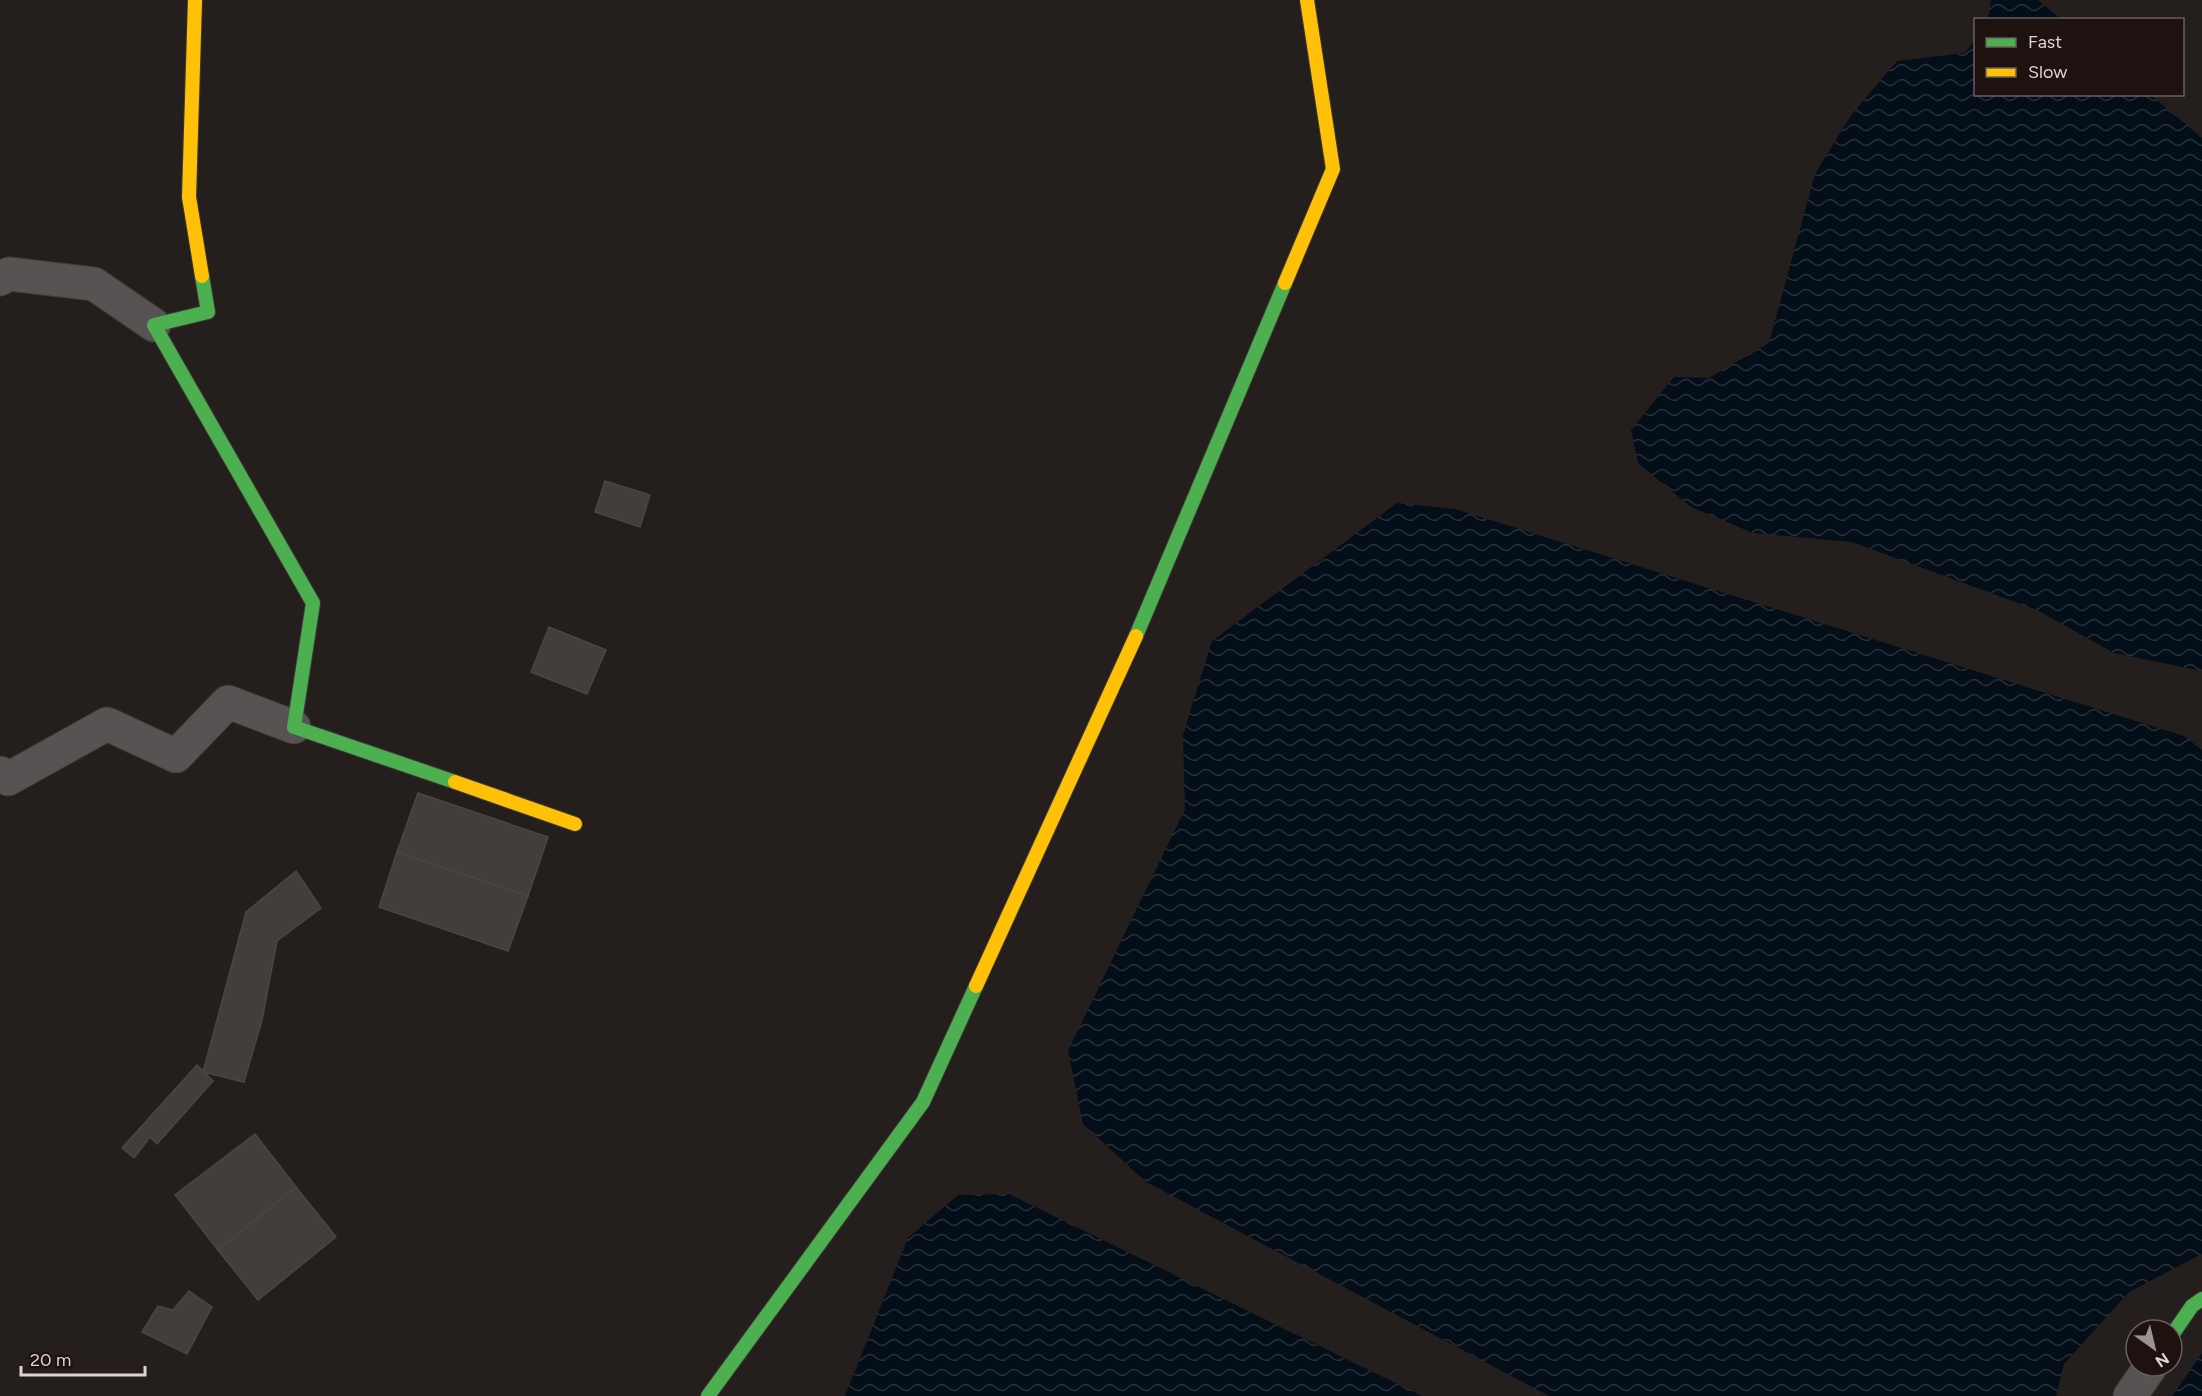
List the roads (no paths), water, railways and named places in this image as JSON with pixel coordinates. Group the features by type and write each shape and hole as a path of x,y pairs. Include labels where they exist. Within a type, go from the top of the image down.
{"street":[{"path":"154,325 208,312 189,197 195,0"},
{"path":"708,1396 923,1102 1157,590 1333,169 1307,0"},
{"path":"0,279 9,274 94,284 154,325 313,603 294,727"},
{"path":"0,774 8,778 107,724 176,756 228,702 575,824"},
{"path":"2184,1318 2192,1306 2202,1299"},
{"path":"2130,1396 2143,1378"}],"water":[{"path":"1991,0 2038,0 2060,18 1988,18"},
{"path":"1974,41 1974,96 2152,96 2202,138 2202,671 2114,653 2037,610 1852,542 1753,533 1691,507 1638,463 1631,430 1674,377 1709,378 1769,343 1815,174 1852,114 1897,61 1965,53"},
{"path":"1397,503 1455,509 2184,736 2202,750 2202,1254 2129,1292 2064,1364 2056,1396 1549,1396 1146,1182 1083,1124 1068,1051 1185,809 1183,735 1212,641"},
{"path":"1009,1194 1422,1396 845,1396 908,1238 958,1195"},
{"path":"2202,1353 2202,1396 2172,1396"}]}
